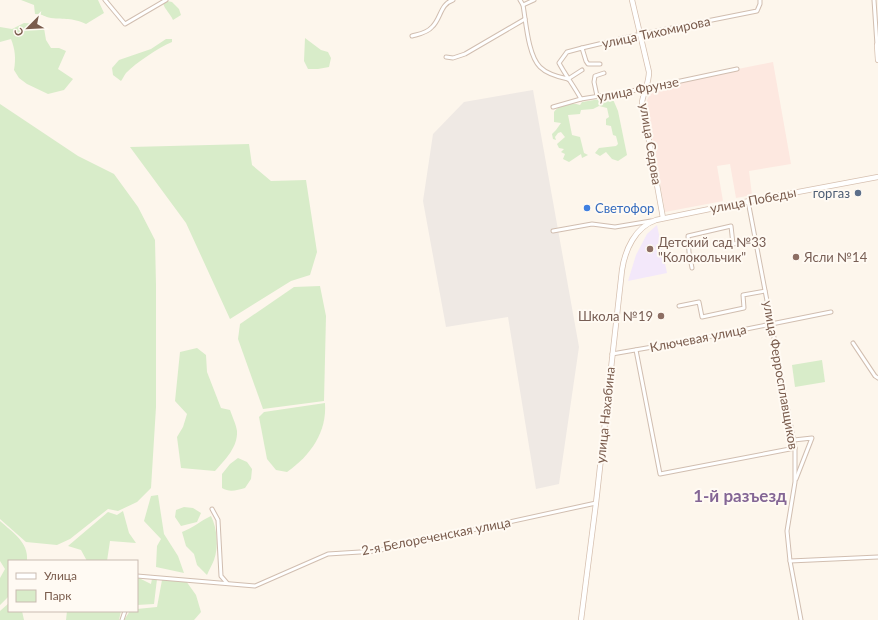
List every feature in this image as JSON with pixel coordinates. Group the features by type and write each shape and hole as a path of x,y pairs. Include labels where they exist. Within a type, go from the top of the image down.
{"main road":[{"name":"улица Седова","path":"632,0 649,72 649,80 642,102 663,218"},
{"path":"877,45 878,60"},
{"name":"улица Победы","path":"652,221 748,201 878,177"},
{"name":"улица Нахабина","path":"581,620 624,256 630,243 637,234 652,221"}],"street":[{"path":"105,0 125,24 166,0"},
{"path":"412,36 424,33 433,27 441,9 453,0"},
{"path":"520,0 523,5 534,59 540,68 552,75 568,79 582,70"},
{"path":"523,5 534,0"},
{"name":"улица Тихомирова","path":"559,63 567,52 582,48 757,11 760,0"},
{"path":"874,0 877,45"},
{"path":"446,57 453,58 465,54 525,19"},
{"path":"582,48 588,64 600,64"},
{"name":"улица Фрунзе","path":"559,63 581,99 646,88 737,69"},
{"path":"597,96 594,82 595,76 604,73"},
{"path":"553,107 581,99"},
{"name":"улица Ферросплавщиков","path":"748,201 794,440 794,482 787,531 790,561 801,620"},
{"path":"553,231 592,224 615,227 652,221"},
{"path":"692,268 688,236 731,226 733,244 756,240"},
{"path":"679,306 699,302 702,317 744,308 743,296 765,291"},
{"name":"Ключевая улица","path":"612,354 831,312"},
{"path":"853,343 875,376 878,378"},
{"path":"636,350 660,474 795,448"},
{"path":"794,440 812,438 794,482"},
{"name":"2-я Белореченская улица","path":"138,576 255,586 328,554 376,551 596,503"},
{"path":"212,509 218,520 221,576 227,583"},
{"path":"790,561 878,558"}],"shaded area":[{"path":"773,62 791,164 749,171 752,195 736,198 730,164 717,166 723,201 665,212 646,103 653,86"},
{"path":"533,90 579,347 559,484 536,489 508,317 446,327 423,201 433,134 464,102"},
{"name":"Детский сад №33 \"Колокольчик\"","path":"657,225 667,273 628,281 636,255 647,234"}],"green space":[{"path":"21,0 98,0 104,13 86,24 72,20 51,18 40,14 35,14 34,5"},
{"path":"167,1 172,2 179,9 181,15 173,20 163,3"},
{"path":"24,23 38,24 44,28 46,40 51,48 59,48 66,51 58,69 73,79 64,90 48,94 27,84 19,78 14,70 15,58 11,39 0,42 0,27 12,29"},
{"path":"305,38 321,50 328,52 331,58 329,67 308,69 304,61"},
{"path":"166,39 172,39 172,42 136,64 126,73 121,81 113,75 112,68 119,60 151,49"},
{"path":"612,97 618,111 627,155 618,161 612,159 606,152 600,156 595,153 599,148 616,146 618,144 616,136 613,135 611,126 606,125 606,119 609,117 607,108 599,106 593,109 581,110 580,114 568,115 572,135 580,137 584,153 588,155 582,158 581,154 569,162 563,159 565,154 561,152 564,149 559,148 557,144 565,137 561,132 558,133 555,137 556,140 553,139 552,134 561,123 554,122 554,112 566,105 580,105 582,102"},
{"path":"0,104 78,156 114,174 138,207 155,240 156,407 151,488 137,502 118,511 108,509 70,539 57,545 26,542 0,519"},
{"path":"249,144 252,165 271,181 306,180 317,252 310,275 291,281 230,319 186,223 130,147"},
{"path":"320,286 326,316 324,401 263,409 238,339 240,324 294,287"},
{"path":"197,348 206,355 207,372 221,408 230,410 237,431 237,437 233,448 227,458 215,471 181,468 177,437 183,427 187,414 175,401 180,352"},
{"path":"822,360 825,382 795,387 792,365"},
{"path":"325,403 323,424 316,442 303,458 287,472 276,470 267,459 259,417 264,412"},
{"path":"238,458 247,462 252,469 251,479 245,488 234,491 225,490 222,488 222,474 230,464"},
{"path":"158,495 164,534 178,556 184,573 156,567 157,546 161,539 144,521 151,496"},
{"path":"184,507 193,508 201,513 197,522 181,526 175,517 176,510"},
{"path":"123,511 129,533 136,543 110,541 107,560 86,560 81,550 68,546 108,512 117,515"},
{"path":"211,516 216,532 217,544 216,555 207,575 197,565 194,554 186,546 182,532 190,529"},
{"path":"0,521 19,538 25,548 27,560 8,560 8,597 0,605 0,578 5,569 0,561"},
{"path":"139,578 151,584 152,579 157,579 154,604 138,605"},
{"path":"162,580 186,581 196,595 201,612 194,620 124,620 129,612 138,612 138,609 157,607"},
{"path":"8,604 8,612 22,612 24,620 0,620 0,611"},
{"path":"67,612 121,612 119,620 66,620"}],"place":[{"name":"горгаз","path":"858,193"},
{"name":"Светофор","path":"587,208"},
{"name":"Детский сад №33 \"Колокольчик\"","path":"650,249"},
{"name":"Ясли №14","path":"796,257"},
{"name":"Школа №19","path":"661,316"}],"district":[{"name":"1-й разъезд","path":"740,495"}]}
